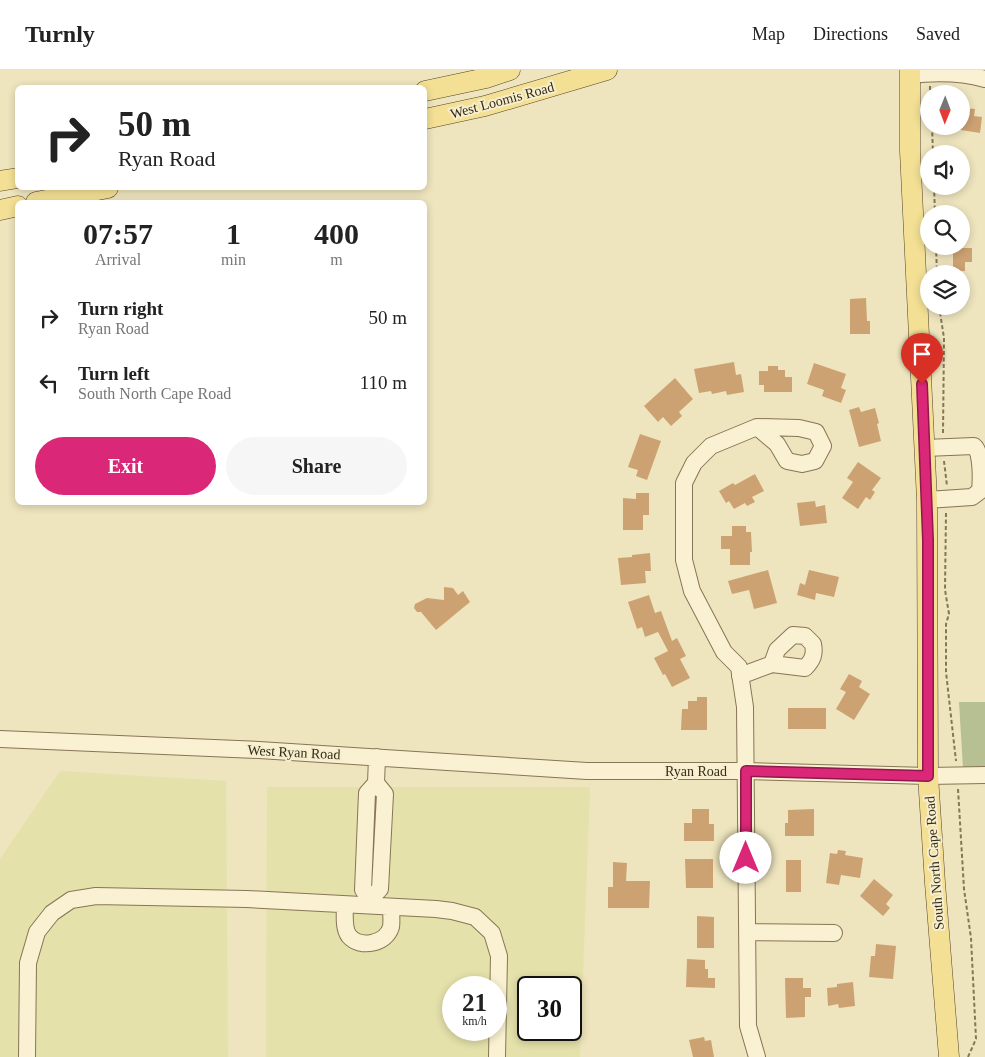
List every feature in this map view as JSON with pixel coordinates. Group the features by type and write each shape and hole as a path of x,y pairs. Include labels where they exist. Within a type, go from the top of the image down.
{"main road":[{"name":"West Loomis Road","path":"427,90 486,78 510,70"},
{"name":"West Loomis Road","path":"427,119 485,106 607,70"},
{"name":"South North Cape Road","path":"910,73 910,151 934,448 927,500 928,776 934,883 949,1057"},
{"path":"0,182 15,179"},
{"path":"46,200 98,190"},
{"path":"0,210 15,207"}],"street":[{"path":"910,73 961,74 985,79"},
{"path":"756,427 711,446 694,463 684,483 684,560 692,591 724,652 739,667 745,707 748,1026 757,1057"},
{"path":"927,500 972,498 980,491 980,447 934,448"},
{"path":"740,676 772,664"},
{"name":"West Ryan Road","path":"0,739 249,749 587,771"},
{"path":"371,902 363,890 367,793 376,783 377,757"},
{"name":"Ryan Road","path":"587,771 746,771 928,776 985,775"},
{"path":"27,1057 28,962 37,932 52,913 71,900 96,896 247,899 345,905 371,902 391,908 436,909 475,917 492,932 498,956 497,1057"},
{"path":"345,905 346,928 350,936 361,943 373,943 385,937 390,927 391,908"},
{"path":"747,932 834,933"}],"path":[{"path":"940,315 944,338 934,448 948,500 945,518 945,590 949,614 946,624 946,672 956,768"},
{"path":"958,785 964,889 971,938 976,1039 968,1057"}],"shaded area":[{"path":"60,771 226,781 228,1057 0,1057 0,859"},
{"path":"267,787 590,787 582,1003 582,976 517,976 517,1041 581,1041 580,1057 266,1057"}],"green space":[{"path":"959,702 985,702 985,767 963,768"}],"building":[{"path":"970,109 975,109 974,116 982,117 980,133 970,131"},
{"path":"970,248 972,248 972,262 965,262 965,265 953,265 953,255 970,255"},
{"path":"866,298 867,321 870,321 870,334 850,334 850,299"},
{"path":"734,362 736,375 741,374 744,392 727,395 726,391 712,394 711,391 699,393 694,369"},
{"path":"814,363 846,374 841,388 846,390 841,403 822,396 824,390 807,384"},
{"path":"768,366 778,366 778,370 785,370 785,377 792,377 792,392 764,392 764,385 759,385 759,371 768,371"},
{"path":"675,378 693,399 679,412 682,416 671,426 663,417 658,422 644,406"},
{"path":"859,407 861,412 875,408 881,441 859,447 849,410"},
{"path":"640,434 661,441 647,480 636,476 638,470 628,467"},
{"path":"858,462 881,478 872,490 875,492 870,500 866,497 858,509 842,498 853,482 847,478"},
{"path":"755,474 764,491 752,497 755,502 747,506 745,503 734,509 729,501 726,503 719,491"},
{"path":"636,493 649,493 649,515 643,515 643,530 623,530 623,498 636,499"},
{"path":"815,501 816,507 825,505 827,523 800,526 797,503"},
{"path":"732,526 746,526 746,532 751,532 752,552 750,552 750,565 730,565 730,549 721,549 721,536 732,536"},
{"path":"650,553 651,571 645,571 646,583 621,585 618,558"},
{"path":"768,570 777,603 754,609 749,590 732,594 728,581"},
{"path":"809,570 839,577 834,597 816,593 815,600 797,595 800,583 805,585"},
{"path":"444,587 453,588 458,595 463,591 470,602 436,630 421,612 417,612 414,608 415,604 427,598 444,600"},
{"path":"649,595 655,613 661,611 672,641 677,638 686,656 680,659 690,678 672,687 654,658 668,651 658,632 645,637 642,627 637,629 628,602"},
{"path":"849,674 862,681 859,687 870,694 854,720 836,709 846,692 840,689"},
{"path":"697,697 707,697 707,730 681,730 682,709 688,709 688,701 697,701"},
{"path":"788,708 826,708 826,729 788,729"},
{"path":"692,809 709,809 709,824 714,824 714,841 684,841 684,823 692,823"},
{"path":"814,809 814,836 785,836 788,810"},
{"path":"838,850 846,851 845,855 863,858 860,878 841,875 839,885 826,883 830,853 837,854"},
{"path":"685,859 713,859 713,888 686,888"},
{"path":"786,860 801,860 801,892 786,892"},
{"path":"613,862 627,863 626,881 650,881 649,908 608,908 608,887 613,887"},
{"path":"874,879 893,895 886,904 890,908 883,916 860,896"},
{"path":"697,916 714,917 714,948 697,948"},
{"path":"876,944 896,946 893,979 869,977 871,956 875,956"},
{"path":"687,959 705,960 708,978 715,978 715,988 686,987"},
{"path":"785,978 803,978 803,988 811,988 811,997 805,997 805,1017 786,1018"},
{"path":"853,982 855,1006 839,1008 838,1004 828,1006 827,988 837,987 837,984"},
{"path":"704,1037 705,1041 711,1040 714,1057 693,1057 689,1040"}],"route":[{"path":"746,858 746,771 928,776 928,540 922,384"}]}
